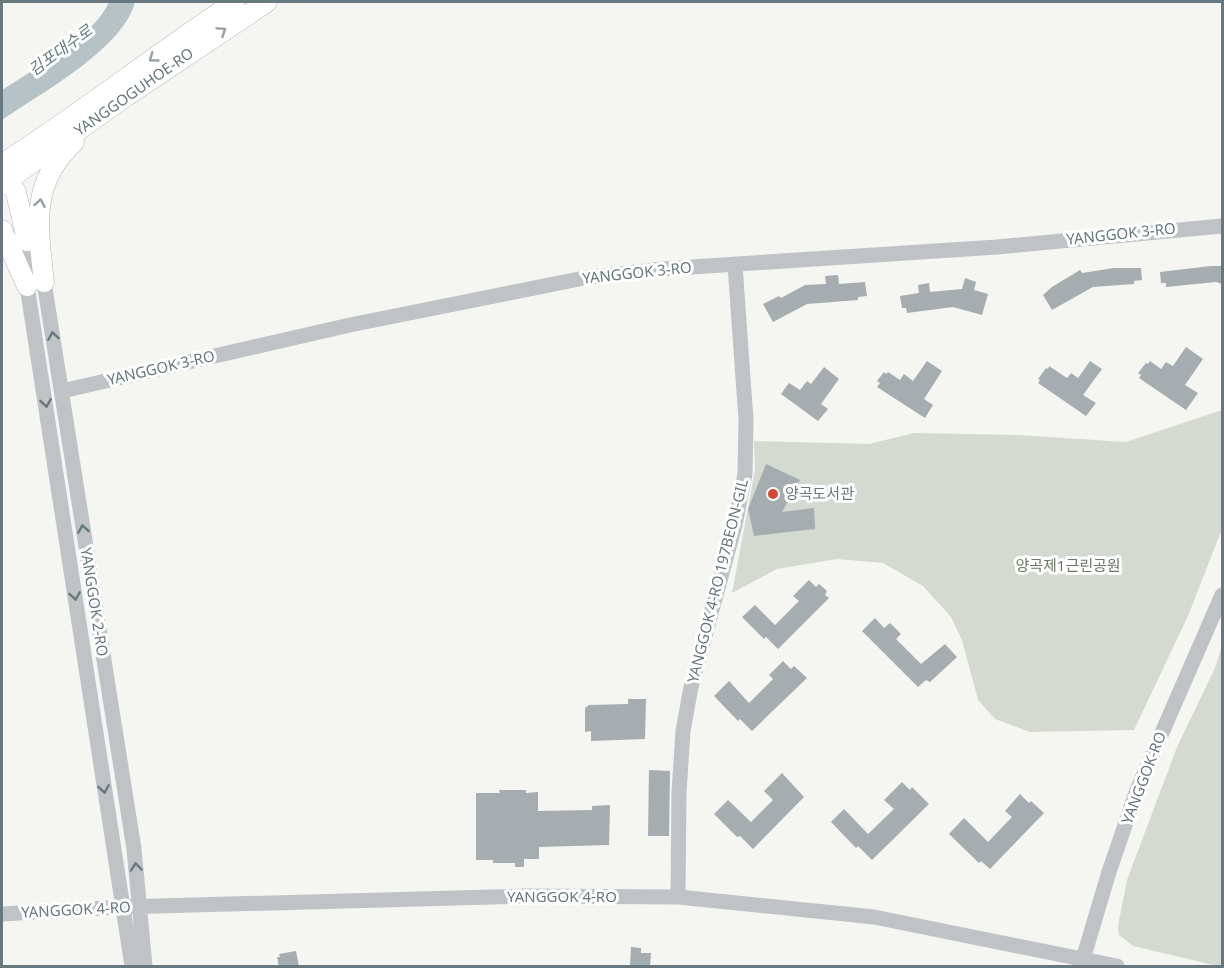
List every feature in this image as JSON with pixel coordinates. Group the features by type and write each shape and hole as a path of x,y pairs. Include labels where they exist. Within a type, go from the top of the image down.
{"main road":[{"name":"YANGGOGUHOE-RO","path":"3,175 45,136 185,35 236,2"},
{"name":"YANGGOGUHOE-RO","path":"3,175 267,2"},
{"path":"35,284 39,202 51,171 71,145 125,97"},
{"name":"YANGGOK 2-RO","path":"3,175 16,192 27,242"},
{"path":"2,231 35,284"}],"street":[{"name":"YANGGOK 3-RO","path":"62,391 350,326 584,278 662,269 997,246 1222,226"},
{"name":"YANGGOK 2-RO","path":"27,242 35,284 62,391 134,849 145,966"},
{"name":"YANGGOK 4-RO 197BEON-GIL","path":"678,897 679,792 683,731 691,687 742,493 747,457 735,265"},
{"name":"YANGGOK 2-RO","path":"35,284 45,396 132,966"},
{"name":"YANGGOK-RO","path":"1082,963 1109,872 1137,790 1222,595"},
{"name":"YANGGOK 4-RO","path":"2,914 140,906 527,896 678,897 874,917 1082,963 1117,966"}],"green space":[{"name":"양곡제1근린공원","path":"1222,410 1222,529 1188,616 1134,730 1030,732 995,719 978,700 962,640 951,617 923,586 883,563 837,559 777,569 732,593 755,470 754,441 869,444 914,433 1017,435 1126,442"},
{"path":"1222,646 1222,966 1218,966 1133,946 1119,935 1118,926 1127,880 1177,747 1215,668"}],"shaded area":[{"path":"109,2 135,2 115,36 79,68 2,120 2,90 77,40 101,15"}],"building":[{"path":"1222,266 1222,284 1216,282 1166,287 1166,283 1161,283 1160,272"},
{"path":"1114,268 1141,268 1142,280 1134,281 1134,284 1093,287 1052,310 1043,295 1080,270 1082,273"},
{"path":"838,275 839,284 865,282 867,296 858,297 858,300 807,304 773,322 763,304 779,296 781,298 805,285 826,284 825,276"},
{"path":"965,278 976,282 974,290 988,294 982,315 953,307 907,313 906,308 902,308 900,296 919,293 918,285 929,283 930,292 962,289"},
{"path":"1186,347 1203,359 1185,385 1198,393 1186,410 1139,378 1141,375 1138,373 1150,361 1161,369 1166,362 1173,366"},
{"path":"927,361 942,371 924,399 933,405 925,418 877,387 880,383 877,381 884,372 886,374 888,372 900,380 904,374 913,381"},
{"path":"1090,361 1102,369 1083,395 1096,403 1086,416 1038,383 1040,380 1038,379 1049,366 1067,378 1071,373 1078,378"},
{"path":"824,367 839,379 821,404 828,409 818,421 781,394 789,383 800,390 807,381 811,384"},
{"name":"양곡도서관","path":"766,464 800,480 782,512 814,508 815,529 754,536 748,509"},
{"path":"809,580 816,587 819,584 827,591 825,595 829,598 778,649 766,637 764,639 742,617 755,605 775,625 799,601 793,596"},
{"path":"875,618 884,628 890,623 901,634 896,639 921,664 945,644 957,657 930,682 926,680 918,687 862,631"},
{"path":"783,661 791,669 794,666 807,678 752,731 740,719 738,721 714,696 729,681 749,703 773,679 769,675"},
{"path":"628,699 646,699 645,739 591,741 591,731 585,732 585,708 589,705 628,704"},
{"path":"649,770 670,771 669,836 648,836"},
{"path":"782,773 804,797 753,849 714,814 728,800 751,822 773,800 764,791"},
{"path":"902,782 910,790 912,787 929,804 872,860 858,846 856,848 831,822 844,809 868,834 894,809 884,800"},
{"path":"499,790 538,792 538,811 592,810 592,806 610,805 609,845 539,847 539,859 524,859 524,867 515,867 515,863 476,860 476,793 500,793"},
{"path":"1020,794 1044,813 990,869 981,861 979,863 949,834 964,818 988,842 1012,817 1005,811"},
{"path":"631,947 641,948 641,953 651,953 650,966 630,966"},
{"path":"296,951 299,966 279,966 277,957 280,957 279,954"}],"place":[{"name":"양곡도서관","path":"773,494"}],"water label":[{"name":"김포대수로","path":"60,50"}]}
